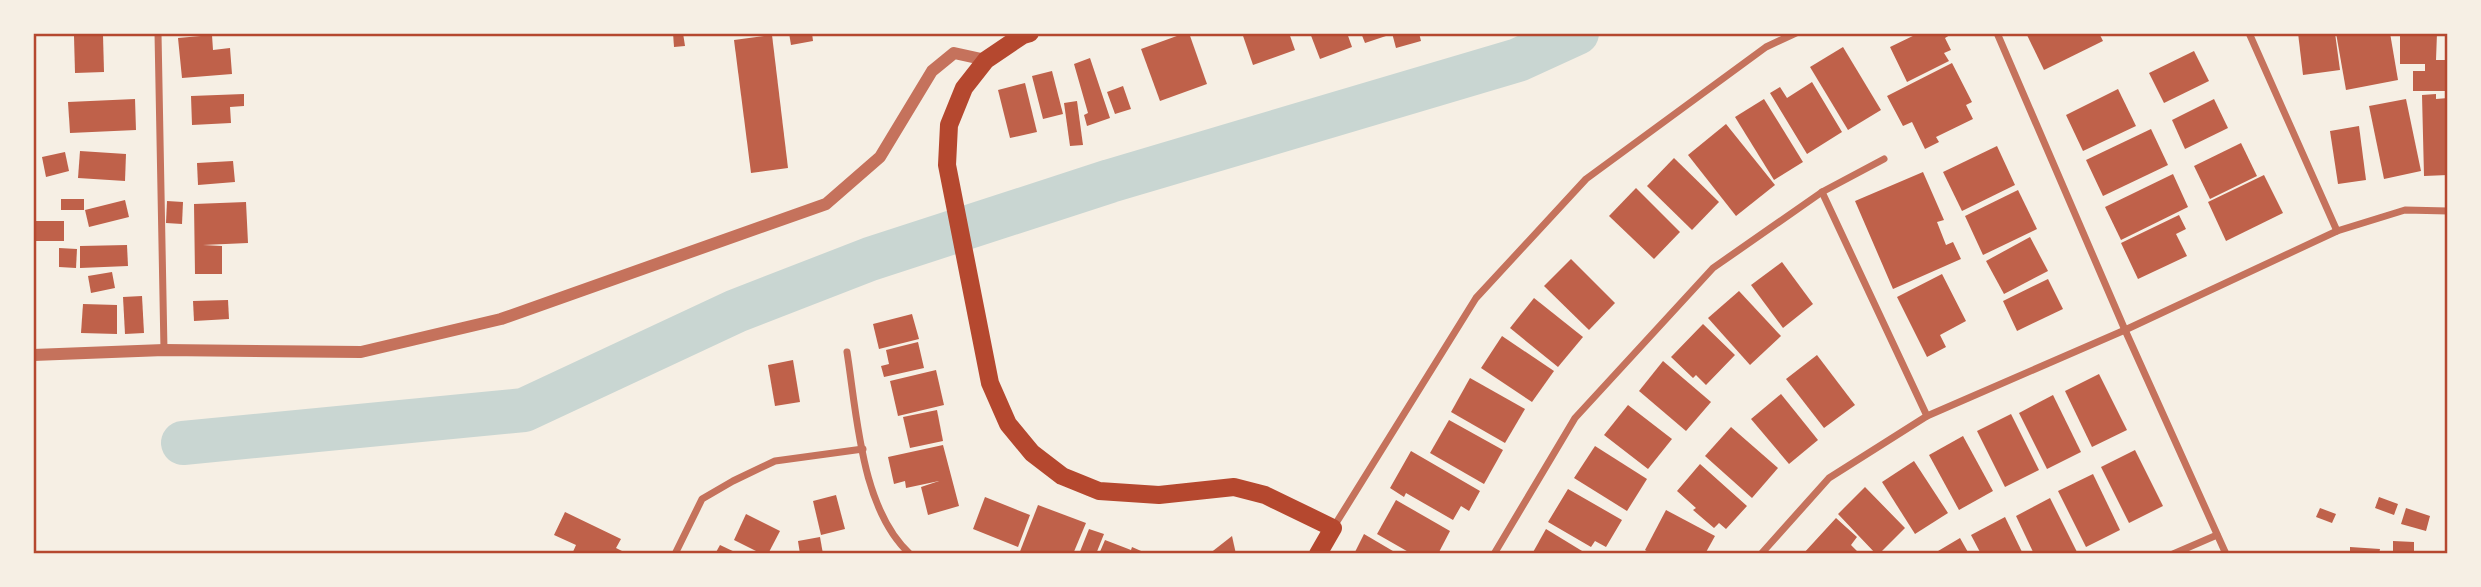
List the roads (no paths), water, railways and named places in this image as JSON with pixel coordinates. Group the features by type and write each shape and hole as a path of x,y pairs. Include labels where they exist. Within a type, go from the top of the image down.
{"main road":[{"path":"1030,33 986,60 964,88 949,125 947,165 963,254 990,383 1008,424 1032,453 1062,476 1099,491 1147,494 1234,486 1265,495 1333,528 1318,554"}],"street":[{"path":"158,33 164,350"},
{"path":"1333,528 1476,298 1586,179 1766,47 1796,33"},
{"path":"1997,33 2225,554"},
{"path":"2249,33 2337,231"},
{"path":"33,355 164,350 360,352 514,314 826,204 880,157 932,71 954,52 986,60"},
{"path":"1494,554 1575,418 1713,268 1822,192 1884,159"},
{"path":"1822,192 1927,416"},
{"path":"1761,554 1829,478 1927,416 2125,330 2337,231 2405,210 2448,211"},
{"path":"847,352 863,449 877,506 898,543 910,554"},
{"path":"675,554 702,499 733,481 775,461 863,449"},
{"path":"2173,554 2217,535"}],"waterway":[{"path":"183,443 524,410 736,311 870,259 1110,181 1518,60 1577,33"}]}
